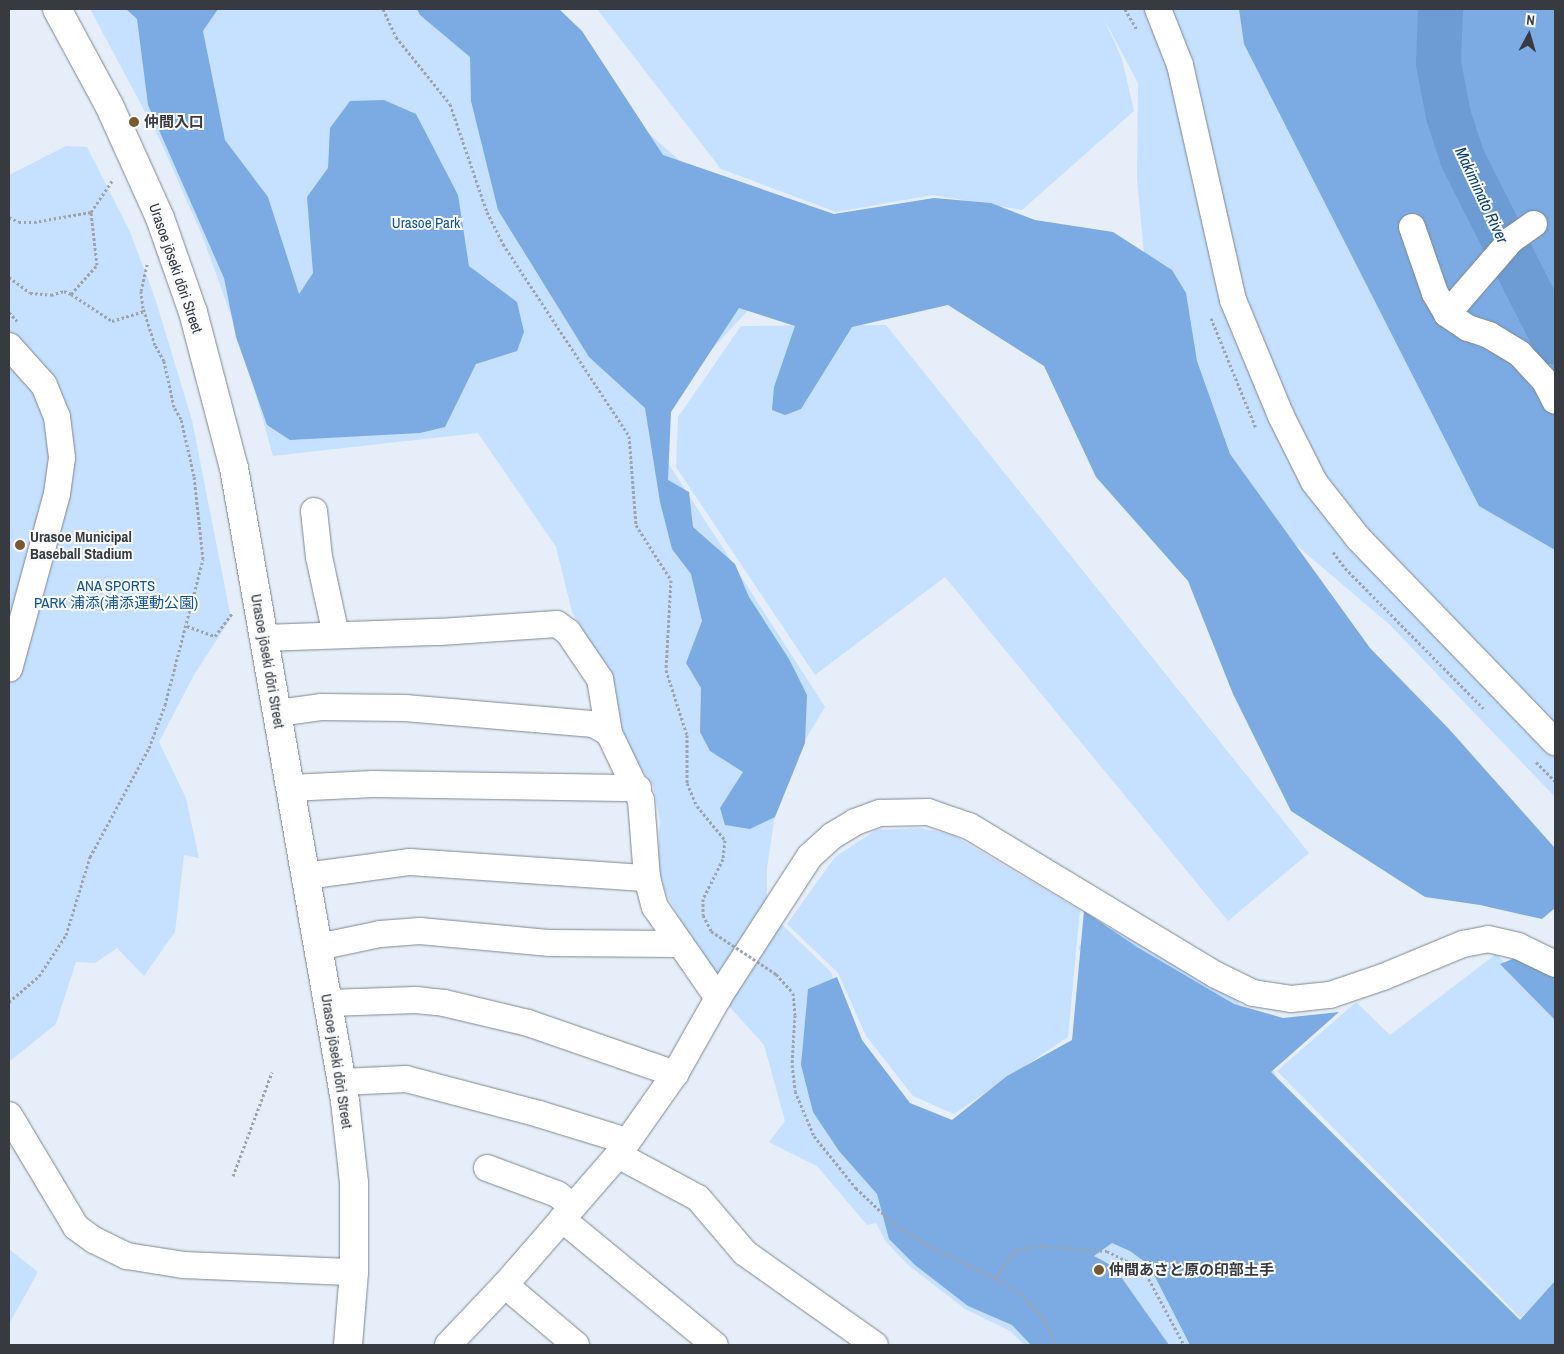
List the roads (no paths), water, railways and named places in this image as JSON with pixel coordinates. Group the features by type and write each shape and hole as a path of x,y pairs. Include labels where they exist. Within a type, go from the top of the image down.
{"main road":[{"name":"Urasoe jōseki dōri Street","path":"57,9 125,136 178,264 227,436 278,713 342,1082 354,1183 354,1272 348,1345"}],"street":[{"path":"1158,9 1180,66 1233,300 1281,416 1314,482 1358,538 1555,742"},
{"path":"1452,308 1511,240 1534,224"},
{"path":"1412,227 1435,292 1452,308 1468,328 1489,335 1519,352 1545,381 1555,402"},
{"path":"9,346 44,385 57,417 62,458 57,494 9,669"},
{"path":"314,511 319,557 336,636"},
{"path":"264,638 557,624 568,632 600,679 609,733 638,788 644,822 647,878 655,907 718,998"},
{"path":"278,713 321,707 405,708 593,724 609,733"},
{"path":"290,788 373,784 638,788"},
{"path":"448,1345 506,1285 622,1148 675,1074 718,998 810,856 832,836 856,822 880,813 902,811 928,812 969,826 1216,975 1254,993 1291,999 1330,995 1383,978 1463,944 1488,940 1518,946 1555,964"},
{"path":"306,876 410,862 647,878"},
{"path":"318,946 380,934 420,931 550,943 680,944"},
{"path":"328,1003 416,1000 444,1003 528,1023 675,1074"},
{"path":"342,1082 406,1079 539,1114 622,1148 698,1198 745,1253 861,1341"},
{"path":"9,1115 76,1227 94,1240 127,1256 184,1264 354,1272"},
{"path":"487,1168 557,1194 568,1212 715,1345"},
{"path":"506,1285 576,1345"}],"waterway":[{"name":"Makiminato River","path":"1440,9 1438,63 1448,115 1462,158 1555,342"}],"place":[{"name":"仲間入口","path":"134,122"},
{"name":"Urasoe Municipal Baseball Stadium","path":"20,545"},
{"name":"仲間あさと原の印部土手","path":"1099,1270"}],"park label":[{"name":"Urasoe Park","path":"426,223"},
{"name":"ANA SPORTS PARK 浦添(浦添運動公園)","path":"116,594"}]}
